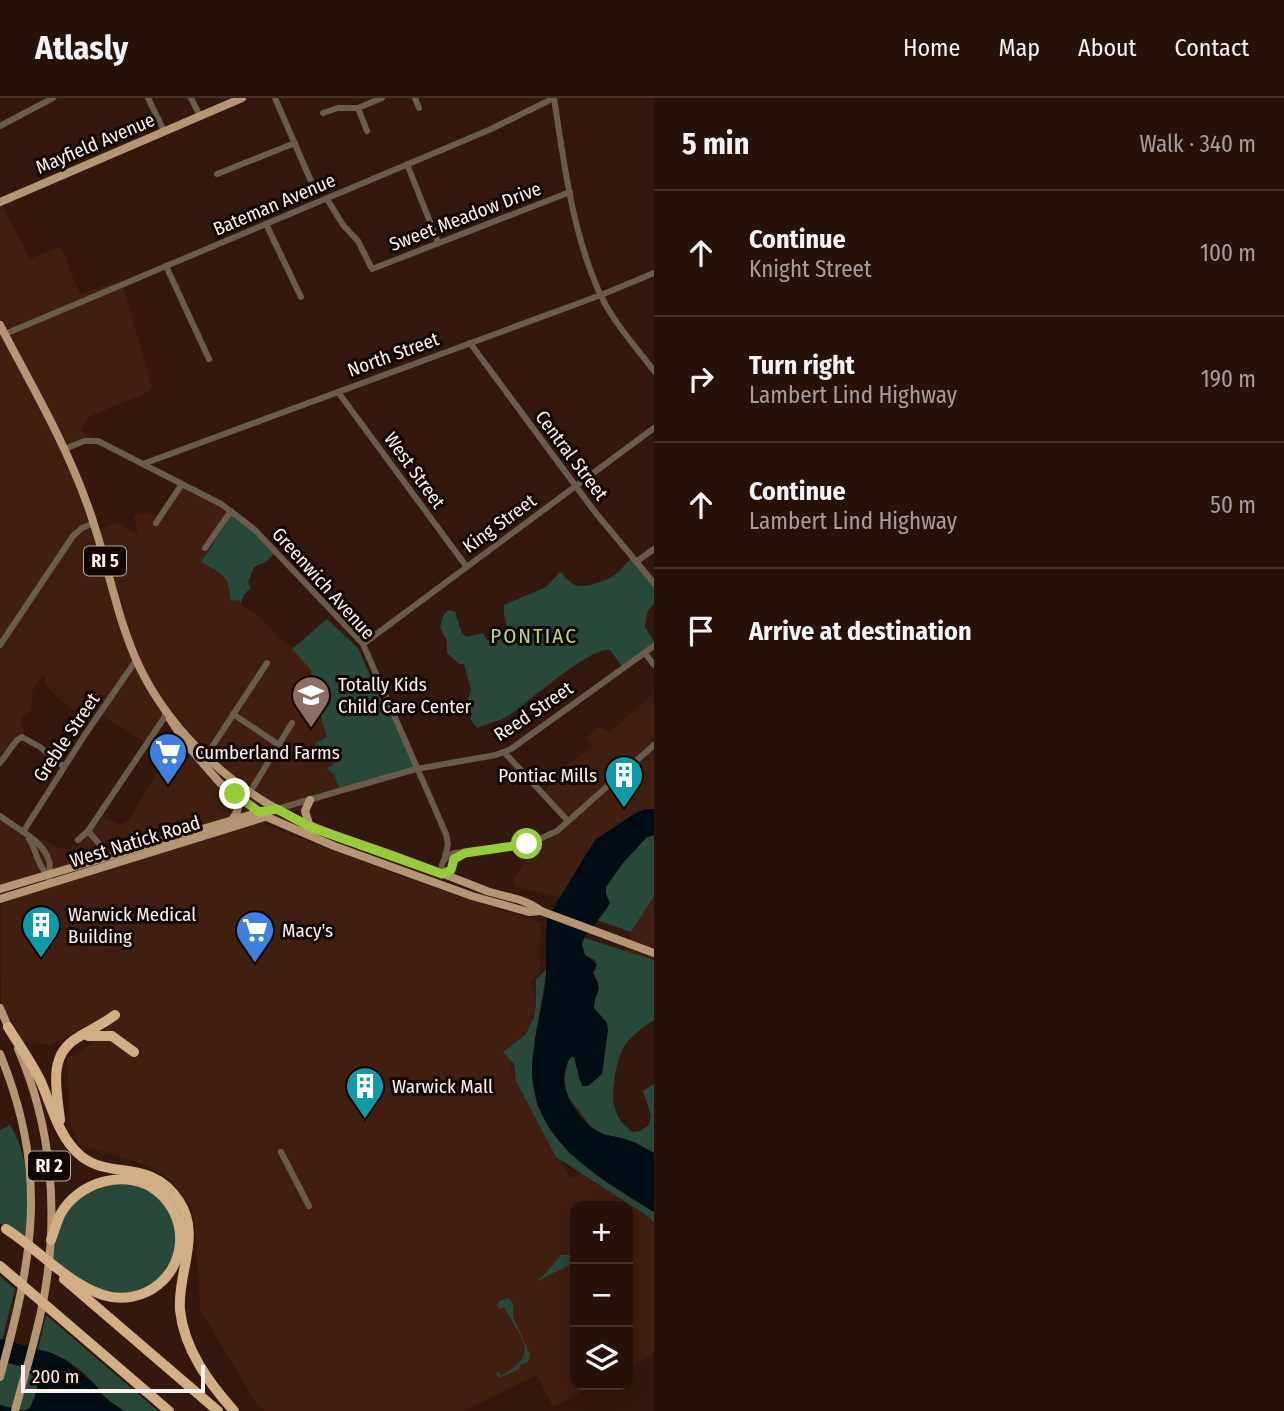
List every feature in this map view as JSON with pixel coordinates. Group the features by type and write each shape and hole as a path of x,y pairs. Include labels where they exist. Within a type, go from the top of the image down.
{"highway":[{"path":"62,1131 56,1072 63,1051 77,1038 96,1029 115,1015"},
{"path":"8,1027 40,1080 62,1131 74,1149 85,1159 98,1165 137,1171 153,1178 168,1188 180,1201 189,1229 180,1307 186,1333 199,1365 234,1411"},
{"path":"77,1038 97,1034 112,1036 134,1052"},
{"path":"51,1240 61,1213 73,1197 101,1182 123,1180 146,1184 157,1191 174,1212 180,1232 179,1253 170,1273 155,1287 135,1296 114,1297 70,1281"},
{"path":"3,1227 70,1281 218,1411"},
{"path":"2,1268 169,1411"}],"main road":[{"name":"Mayfield Avenue","path":"0,202 242,98"},
{"name":"RI 5","path":"0,325 65,449 94,523 137,659 172,726 220,783 263,814 334,846 489,902 529,912 541,911"},
{"name":"RI 5","path":"166,710 206,755 238,784 310,827 529,904 551,915 654,953"},
{"path":"232,820 237,815 238,807 235,794"},
{"path":"310,800 305,811 310,827"},
{"name":"West Natick Road","path":"0,888 49,879 277,809"},
{"name":"West Natick Road","path":"0,899 106,858 232,820 263,814"},
{"name":"RI 2","path":"0,1008 29,1076 43,1124 50,1171 51,1240 44,1298 15,1411"},
{"name":"RI 2","path":"0,1054 17,1100 24,1131 32,1197 28,1259 1,1374"}],"street":[{"path":"0,127 53,98"},
{"path":"148,98 164,131"},
{"path":"191,98 200,116"},
{"path":"275,98 311,181"},
{"path":"323,113 338,108 358,108 382,98"},
{"path":"415,98 419,108"},
{"path":"554,98 574,218 601,295 608,309 654,371"},
{"name":"Bateman Avenue","path":"5,334 489,130 554,98"},
{"path":"358,108 367,131"},
{"path":"218,174 295,143"},
{"path":"407,164 438,242"},
{"name":"Sweet Meadow Drive","path":"327,199 343,225 358,241 372,269 570,192"},
{"path":"265,224 301,297"},
{"path":"166,266 209,359"},
{"name":"North Street","path":"143,464 654,273"},
{"name":"Central Street","path":"470,343 576,487 654,583"},
{"name":"West Street","path":"338,392 466,566"},
{"name":"King Street","path":"363,644 654,428"},
{"name":"Greenwich Avenue","path":"65,449 84,441 98,441 231,511 254,529 363,644 446,834 448,844 440,866 442,874"},
{"path":"156,523 182,484"},
{"path":"205,548 231,511"},
{"path":"0,645 74,536 82,528 94,523"},
{"path":"636,562 654,549"},
{"name":"Reed Street","path":"416,769 496,755 520,744 654,646"},
{"path":"645,653 654,665"},
{"name":"Greble Street","path":"23,832 137,659"},
{"path":"208,753 267,663"},
{"path":"78,840 88,831 164,718 166,710"},
{"path":"233,714 279,745"},
{"path":"250,792 292,723"},
{"path":"0,763 20,738 25,738 64,767"},
{"path":"445,857 454,853 530,843 557,831 654,745"},
{"path":"504,752 568,821"},
{"name":"West Natick Road","path":"277,809 416,769"},
{"path":"0,816 23,832 33,844 42,869 49,879"},
{"path":"88,831 101,846 106,858"},
{"path":"437,883 442,874 451,870 454,859 465,853"},
{"path":"281,1152 309,1206"}],"shaded area":[{"path":"0,201 30,259 59,247 62,249 80,295 121,278 152,386 147,393 88,417 81,431 95,439 68,448 97,531 118,522 133,532 138,532 133,516 144,513 164,517 184,486 232,511 201,562 225,576 242,605 257,615 283,642 294,647 300,658 312,669 315,699 307,702 303,711 317,714 322,721 335,756 334,775 341,793 262,824 420,883 541,923 540,973 530,981 538,1006 510,1066 570,1178 581,1173 626,1201 570,1201 570,1390 586,1390 553,1407 537,1375 464,1411 265,1411 256,1403 200,1310 196,1234 191,1206 171,1180 149,1166 81,1145 70,1124 67,1058 102,1039 109,1015 50,1045 23,1042 7,1014 1,1009 0,816 33,838 42,839 59,848 70,849 78,846 99,814 120,825 128,821 171,750 183,741 167,712 146,743 102,715 92,723 69,708 49,689 43,675 32,692 31,711 21,717 24,736 0,762"},
{"path":"654,693 654,809 635,814 595,840 561,898 516,887 513,879 527,859 567,821 542,793 557,779 555,774 592,746 587,738 593,731 600,727 610,732"},
{"path":"645,809 654,809 654,835 647,837 622,864 606,887 610,903 581,942 585,955 597,964 593,973 598,988 594,1008 607,1023 602,1074 588,1086 582,1086 574,1057 571,1057 564,1078 576,1112 593,1129 632,1142 654,1153 654,1212 591,1171 556,1137 543,1116 535,1093 532,1067 545,983 548,917 595,840"},
{"path":"654,896 654,960 625,952 631,932"},
{"path":"633,1205 654,1218 654,1354 633,1365"},
{"path":"0,1339 52,1353 66,1360 95,1385 103,1396 124,1411 24,1411 30,1408 34,1398 37,1378 32,1369 0,1361"},
{"path":"0,1405 24,1411 0,1411"}],"green space":[{"path":"233,513 276,552 266,562 254,567 248,582 251,588 244,594 241,603 239,600 231,601 224,576 201,562"},
{"path":"632,558 654,583 654,603 647,612 645,627 654,646 623,668 610,650 589,656 511,714 477,728 470,719 472,715 467,703 471,690 464,664 459,664 447,653 447,641 440,627 448,610 455,612 466,637 483,633 487,640 493,641 507,635 504,605 546,587 560,572 578,586 601,582 616,574"},
{"path":"327,619 358,648 382,702 388,701 416,768 341,793 334,775 327,768 336,762 335,756 317,749 316,743 327,737 314,696 311,670 292,649"},
{"path":"654,835 654,896 631,932 597,920 609,903 606,887 622,864 647,837"},
{"path":"584,938 654,960 654,1020 629,1039 621,1053 613,1092 614,1106 620,1120 632,1132 640,1131 649,1125 651,1115 643,1091 654,1084 654,1153 635,1142 603,1134 591,1127 566,1094 563,1084 569,1058 574,1057 580,1082 604,1062 607,1023 594,1008 598,988 593,973 596,968 595,960 585,955 581,948"},
{"path":"547,969 532,1068 537,1105 569,1153 601,1178 654,1212 654,1223 633,1207 633,1201 624,1201 556,1157 516,1081 514,1064 503,1052 525,1035 534,1017 536,979"},
{"path":"10,1125 22,1152 25,1167 30,1241 16,1236 0,1223 0,1130"},
{"path":"145,1183 175,1214 177,1260 147,1292 104,1295 53,1263 50,1241 69,1204 95,1184"},
{"path":"561,1255 570,1255 570,1265 536,1282"},
{"path":"0,1276 15,1289 2,1340 0,1339"},
{"path":"509,1298 513,1304 513,1317 530,1354 528,1362 520,1365 519,1369 499,1378 496,1373 501,1376 514,1368 524,1353 524,1345 516,1328 504,1307 500,1309 497,1305 499,1301"},
{"path":"46,1315 158,1411 120,1409 81,1371 61,1358 38,1350"},
{"path":"0,1361 32,1369 35,1373 37,1388 30,1408 24,1411 0,1405"}],"place":[{"name":"Totally Kids Child Care Center","path":"311,729"},
{"name":"Cumberland Farms","path":"168,786"},
{"name":"Pontiac Mills","path":"624,809"},
{"name":"Warwick Medical Building","path":"41,959"},
{"name":"Macy's","path":"255,964"},
{"name":"Warwick Mall","path":"365,1120"}],"district":[{"name":"PONTIAC","path":"534,636"}],"route":[{"path":"235,794 259,812 277,809 310,827 442,874 449,872 454,859 465,853 527,844"}]}
